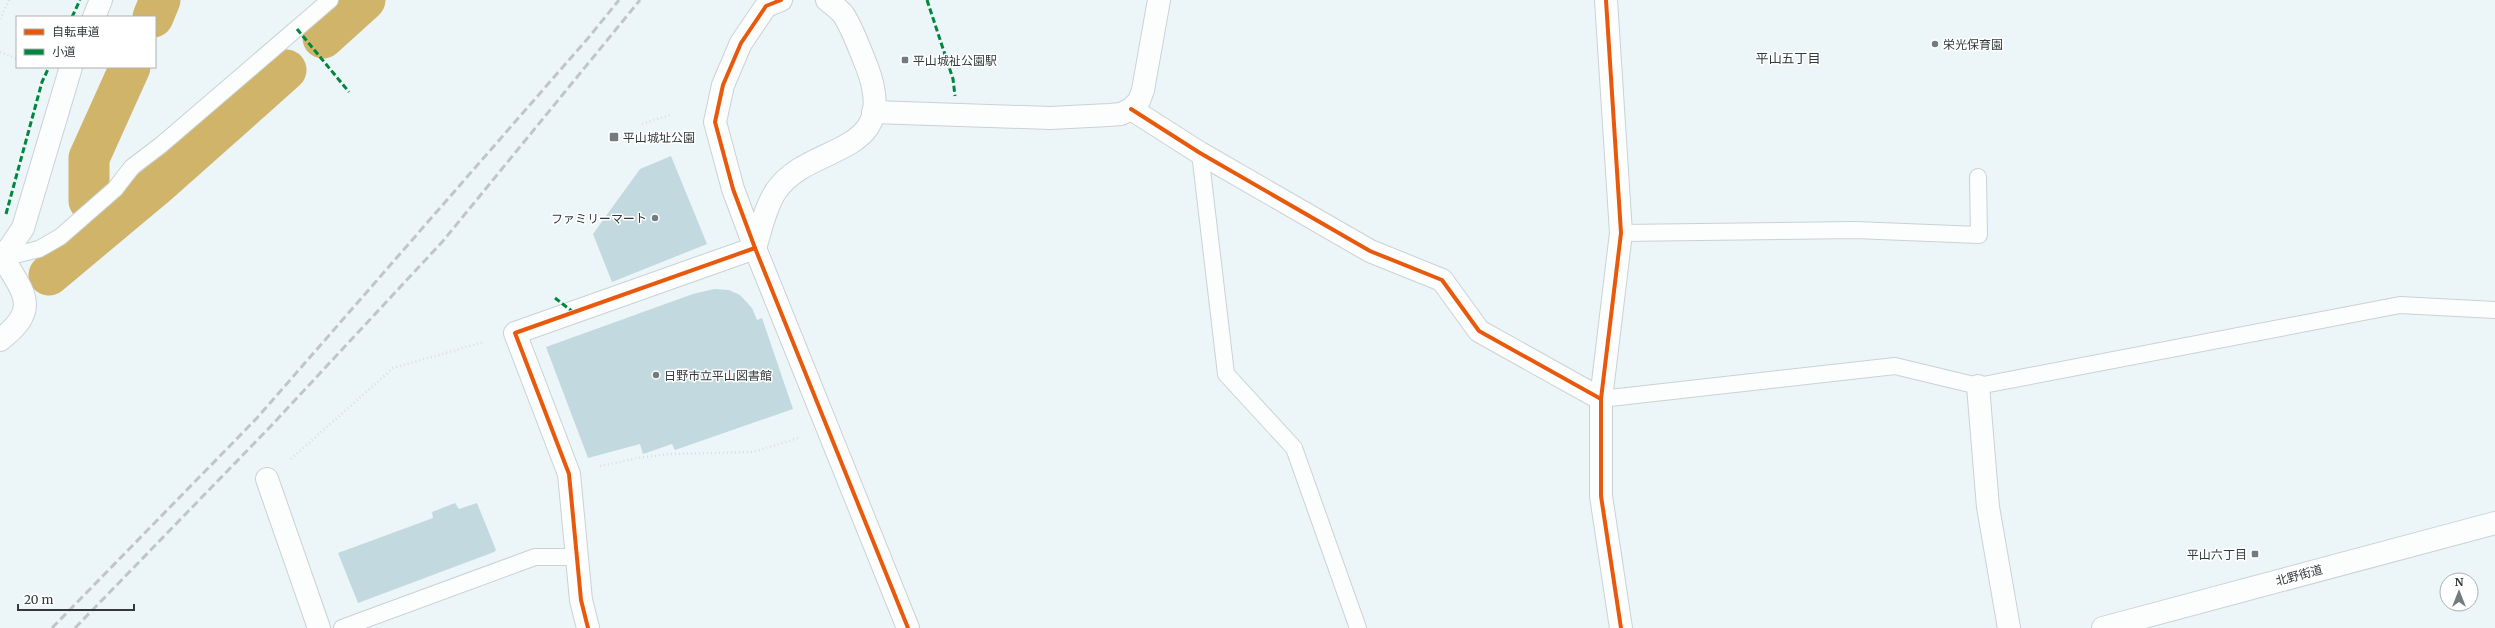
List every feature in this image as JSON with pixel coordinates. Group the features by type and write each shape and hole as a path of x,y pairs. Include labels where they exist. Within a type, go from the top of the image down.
{"street":[{"path":"94,16 101,0"},
{"path":"781,0 766,6 741,43 723,85 715,122 733,189 908,628"},
{"path":"756,248 775,191 791,176 856,140 869,128 873,112 874,86 859,47 842,14 826,0"},
{"path":"873,112 1050,118 1115,115 1131,109 1138,101 1143,90 1159,0"},
{"path":"1606,0 1621,233 1601,399 1601,496 1622,628"},
{"path":"0,340 16,328 23,312 26,300 2,260 23,228 71,68"},
{"path":"1131,109 1200,153 1370,251 1442,280 1479,331 1601,399"},
{"path":"588,628 581,600 569,474 515,333 756,248"},
{"path":"1978,386 1988,507 2008,628"},
{"path":"266,480 319,628"},
{"name":"北野街道","path":"2103,628 2131,624 2495,523"}],"lane":[{"path":"2,260 39,249 60,237 114,189 132,167 161,145 330,0"},
{"path":"1200,153 1226,374 1294,448 1358,628"},
{"path":"1621,233 1855,230 1979,235 1978,177"},
{"path":"1601,399 1895,366 1978,386 2400,305 2495,310"},
{"path":"342,628 535,557 577,556"}],"path":[{"path":"0,19 9,0"},
{"path":"0,52 16,59"},
{"path":"642,124 670,115"},
{"path":"266,480 393,368 515,333"},
{"path":"569,474 638,458 753,452 806,436"}],"building":[{"path":"671,156 707,244 612,282 593,234 640,169"},
{"path":"714,289 729,290 740,295 752,308 757,320 762,318 793,409 675,450 672,444 643,454 640,444 588,458 546,347 693,294"},
{"path":"455,503 459,509 477,503 496,550 358,603 338,553 433,518 432,512"}],"waterway":[{"path":"153,16 160,0"},
{"path":"323,38 365,0"},
{"path":"89,201 89,158 130,68"},
{"path":"49,275 159,183 286,70"}],"railway":[{"path":"52,628 257,418 589,37 619,0"},
{"path":"75,628 270,427 443,241 640,0"}],"marked path":[{"path":"72,16 80,0"},
{"path":"927,0 953,79 955,96"},
{"path":"297,29 349,92"},
{"path":"6,214 42,82 49,68"},
{"path":"555,298 573,312"}],"cycle path":[{"path":"781,0 766,6 741,43 723,85 715,122 733,189 755,248 908,628"},
{"path":"1606,0 1621,233 1601,399 1601,496 1621,628"},
{"path":"1131,109 1200,153 1370,251 1442,280 1479,331 1601,399"},
{"path":"588,628 581,600 569,474 515,333 755,248"}],"place":[{"name":"栄光保育園","path":"1935,44"},
{"name":"平山城祉公園駅","path":"905,60"},
{"name":"平山城址公園","path":"614,137"},
{"name":"ファミリーマート","path":"655,218"},
{"name":"日野市立平山図書館","path":"656,375"},
{"name":"平山六丁目","path":"2255,554"}],"district":[{"name":"平山五丁目","path":"1788,58"}]}
